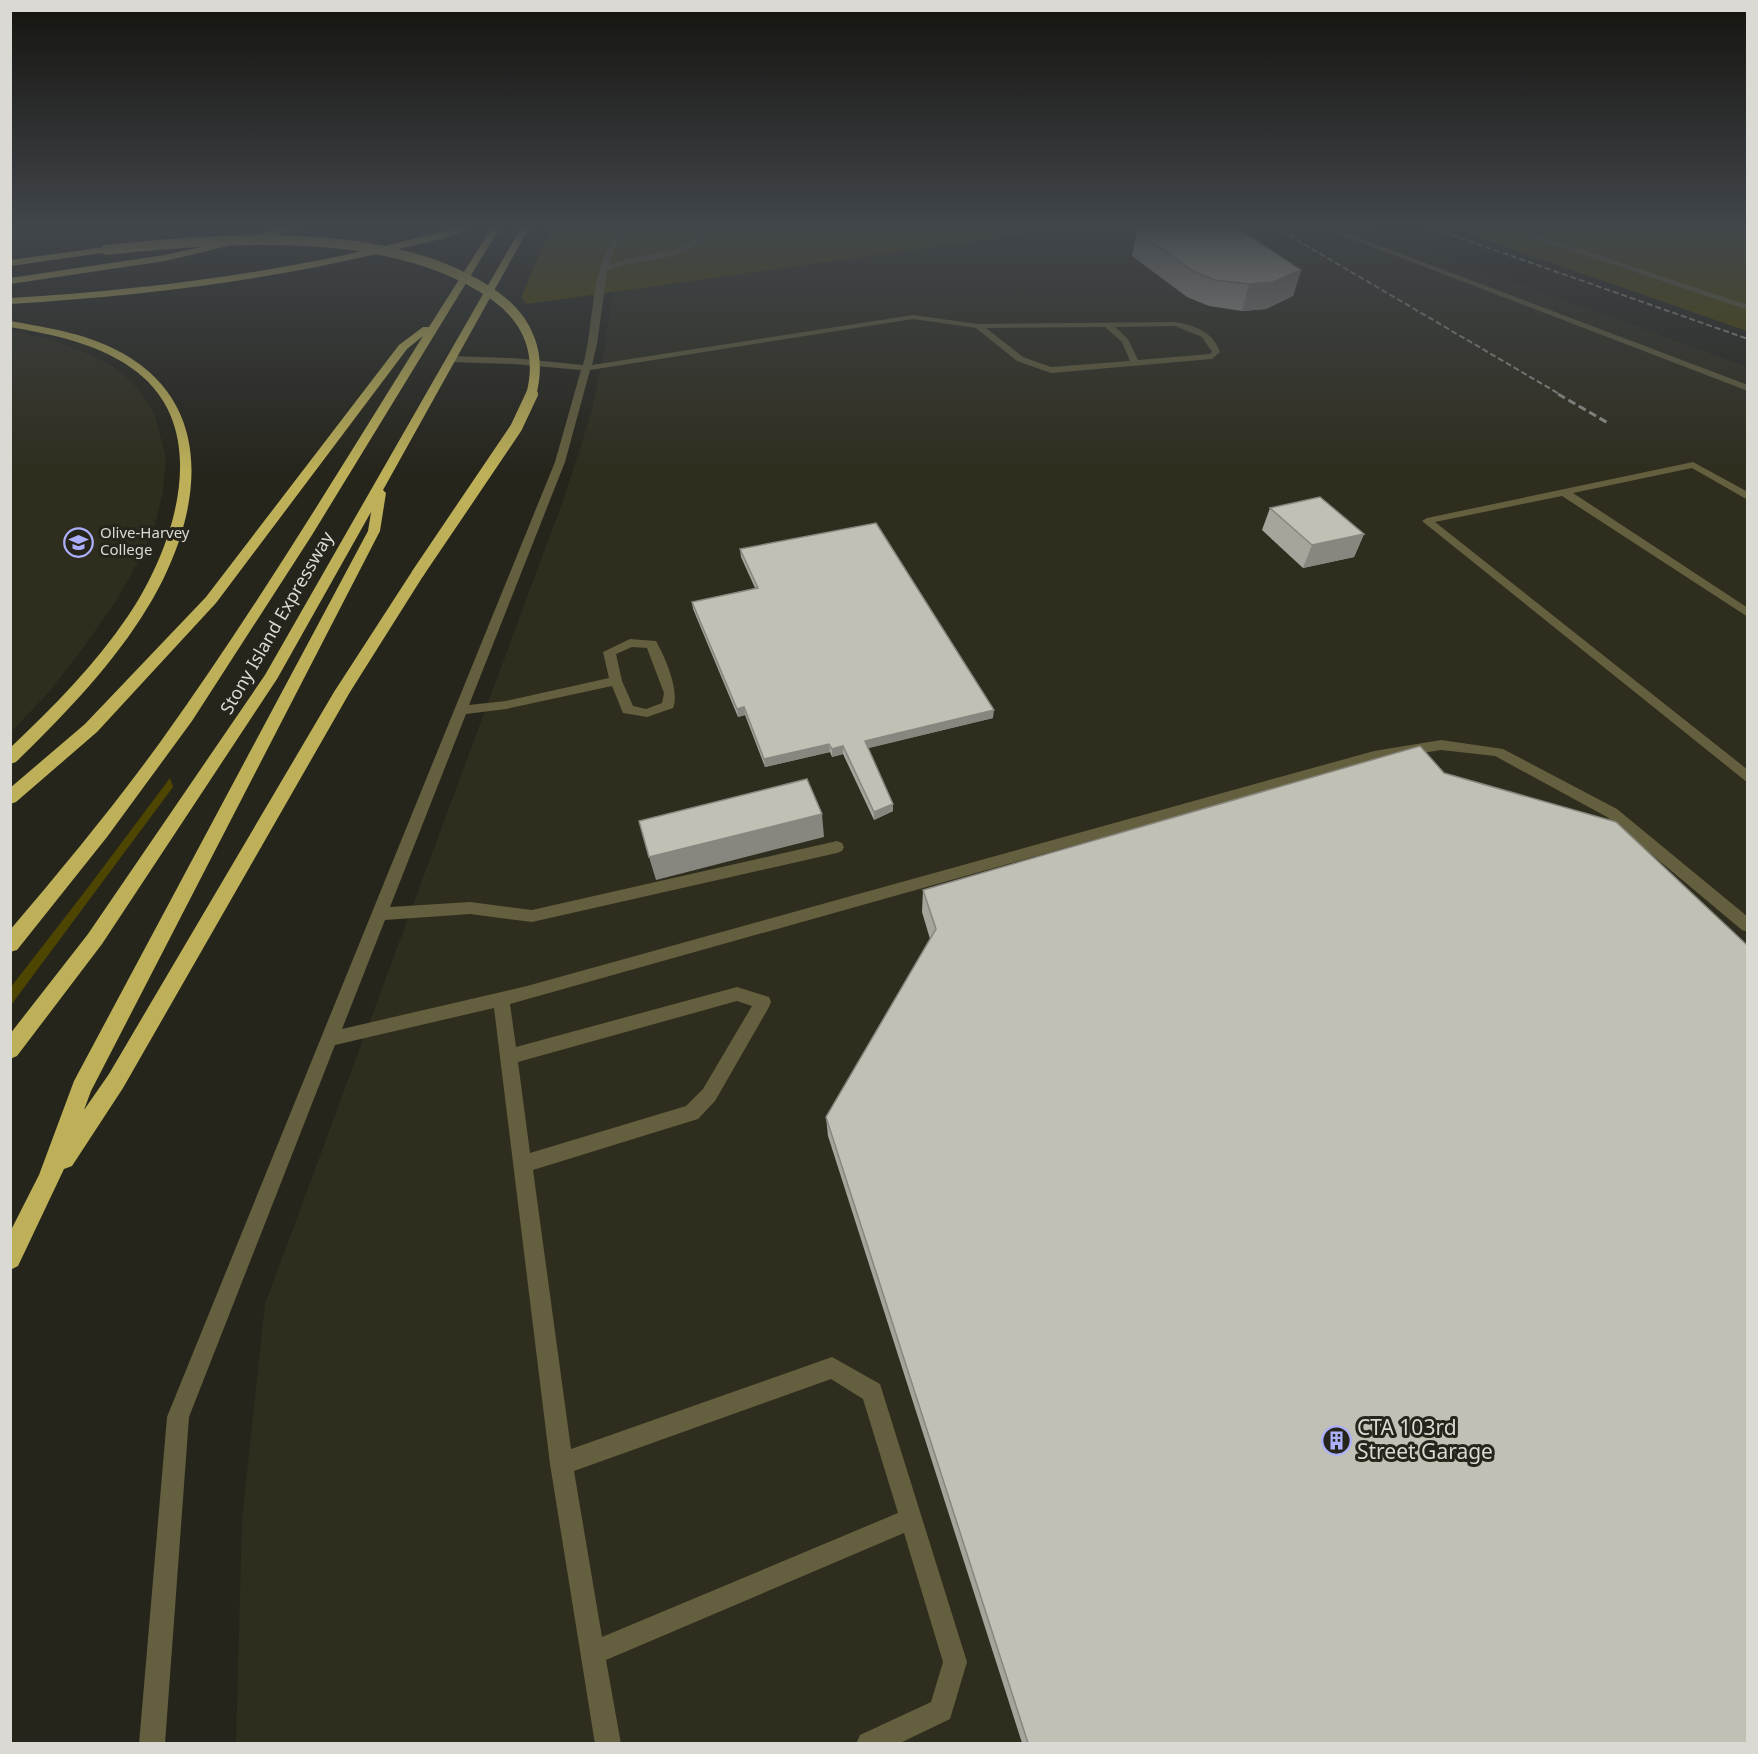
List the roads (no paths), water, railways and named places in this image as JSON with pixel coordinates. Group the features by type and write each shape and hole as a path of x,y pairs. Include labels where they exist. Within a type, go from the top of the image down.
{"highway":[{"name":"Stony Island Expressway","path":"10,944 71,871 185,718 267,595 445,308"},
{"name":"Stony Island Expressway","path":"10,1050 94,939 272,676 480,308"},
{"path":"49,1179 116,1081 342,692 525,410 533,389 536,356 531,335 510,308"},
{"path":"10,798 91,728 211,600 403,347 437,320"},
{"path":"10,324 69,336 99,346 143,371 159,386 171,404 181,427 188,475 185,502 177,534 164,566 143,603 89,676 44,727 10,758"},
{"path":"10,1258 49,1179 81,1088 374,531 383,480"}],"lane":[{"path":"152,1743 178,1418 560,462 593,344 598,308"},
{"path":"1537,308 1748,388"},
{"path":"451,359 513,361 587,368 913,317 978,326 1175,324 1194,328 1206,334 1214,344 1216,352 1212,356 1051,370 1035,367 1018,359 978,326"},
{"path":"1107,325 1125,338 1132,350 1135,363"},
{"path":"1748,496 1693,465 1427,520 1748,777"},
{"path":"1564,492 1748,615"},
{"path":"630,643 652,644 670,693 668,705 647,713 628,710 616,681 609,652 630,643"},
{"path":"461,710 506,705 616,681"},
{"path":"329,1039 501,999 1374,756 1441,745 1498,752 1612,813 1748,926"},
{"path":"379,914 470,908 532,916 837,847"},
{"path":"508,1058 737,994 763,1002 709,1095 692,1113 522,1164"},
{"path":"501,999 561,1464 608,1743"},
{"path":"561,1464 832,1368 872,1392 955,1662 941,1710 869,1743"},
{"path":"592,1654 910,1519"}],"railway":[{"path":"1412,308 1561,395"},
{"path":"1659,308 1748,339"},
{"path":"1558,394 1608,423"}],"place":[{"name":"Olive-Harvey College","path":"79,542"},
{"name":"CTA 103rd Street Garage","path":"1336,1440"}]}
